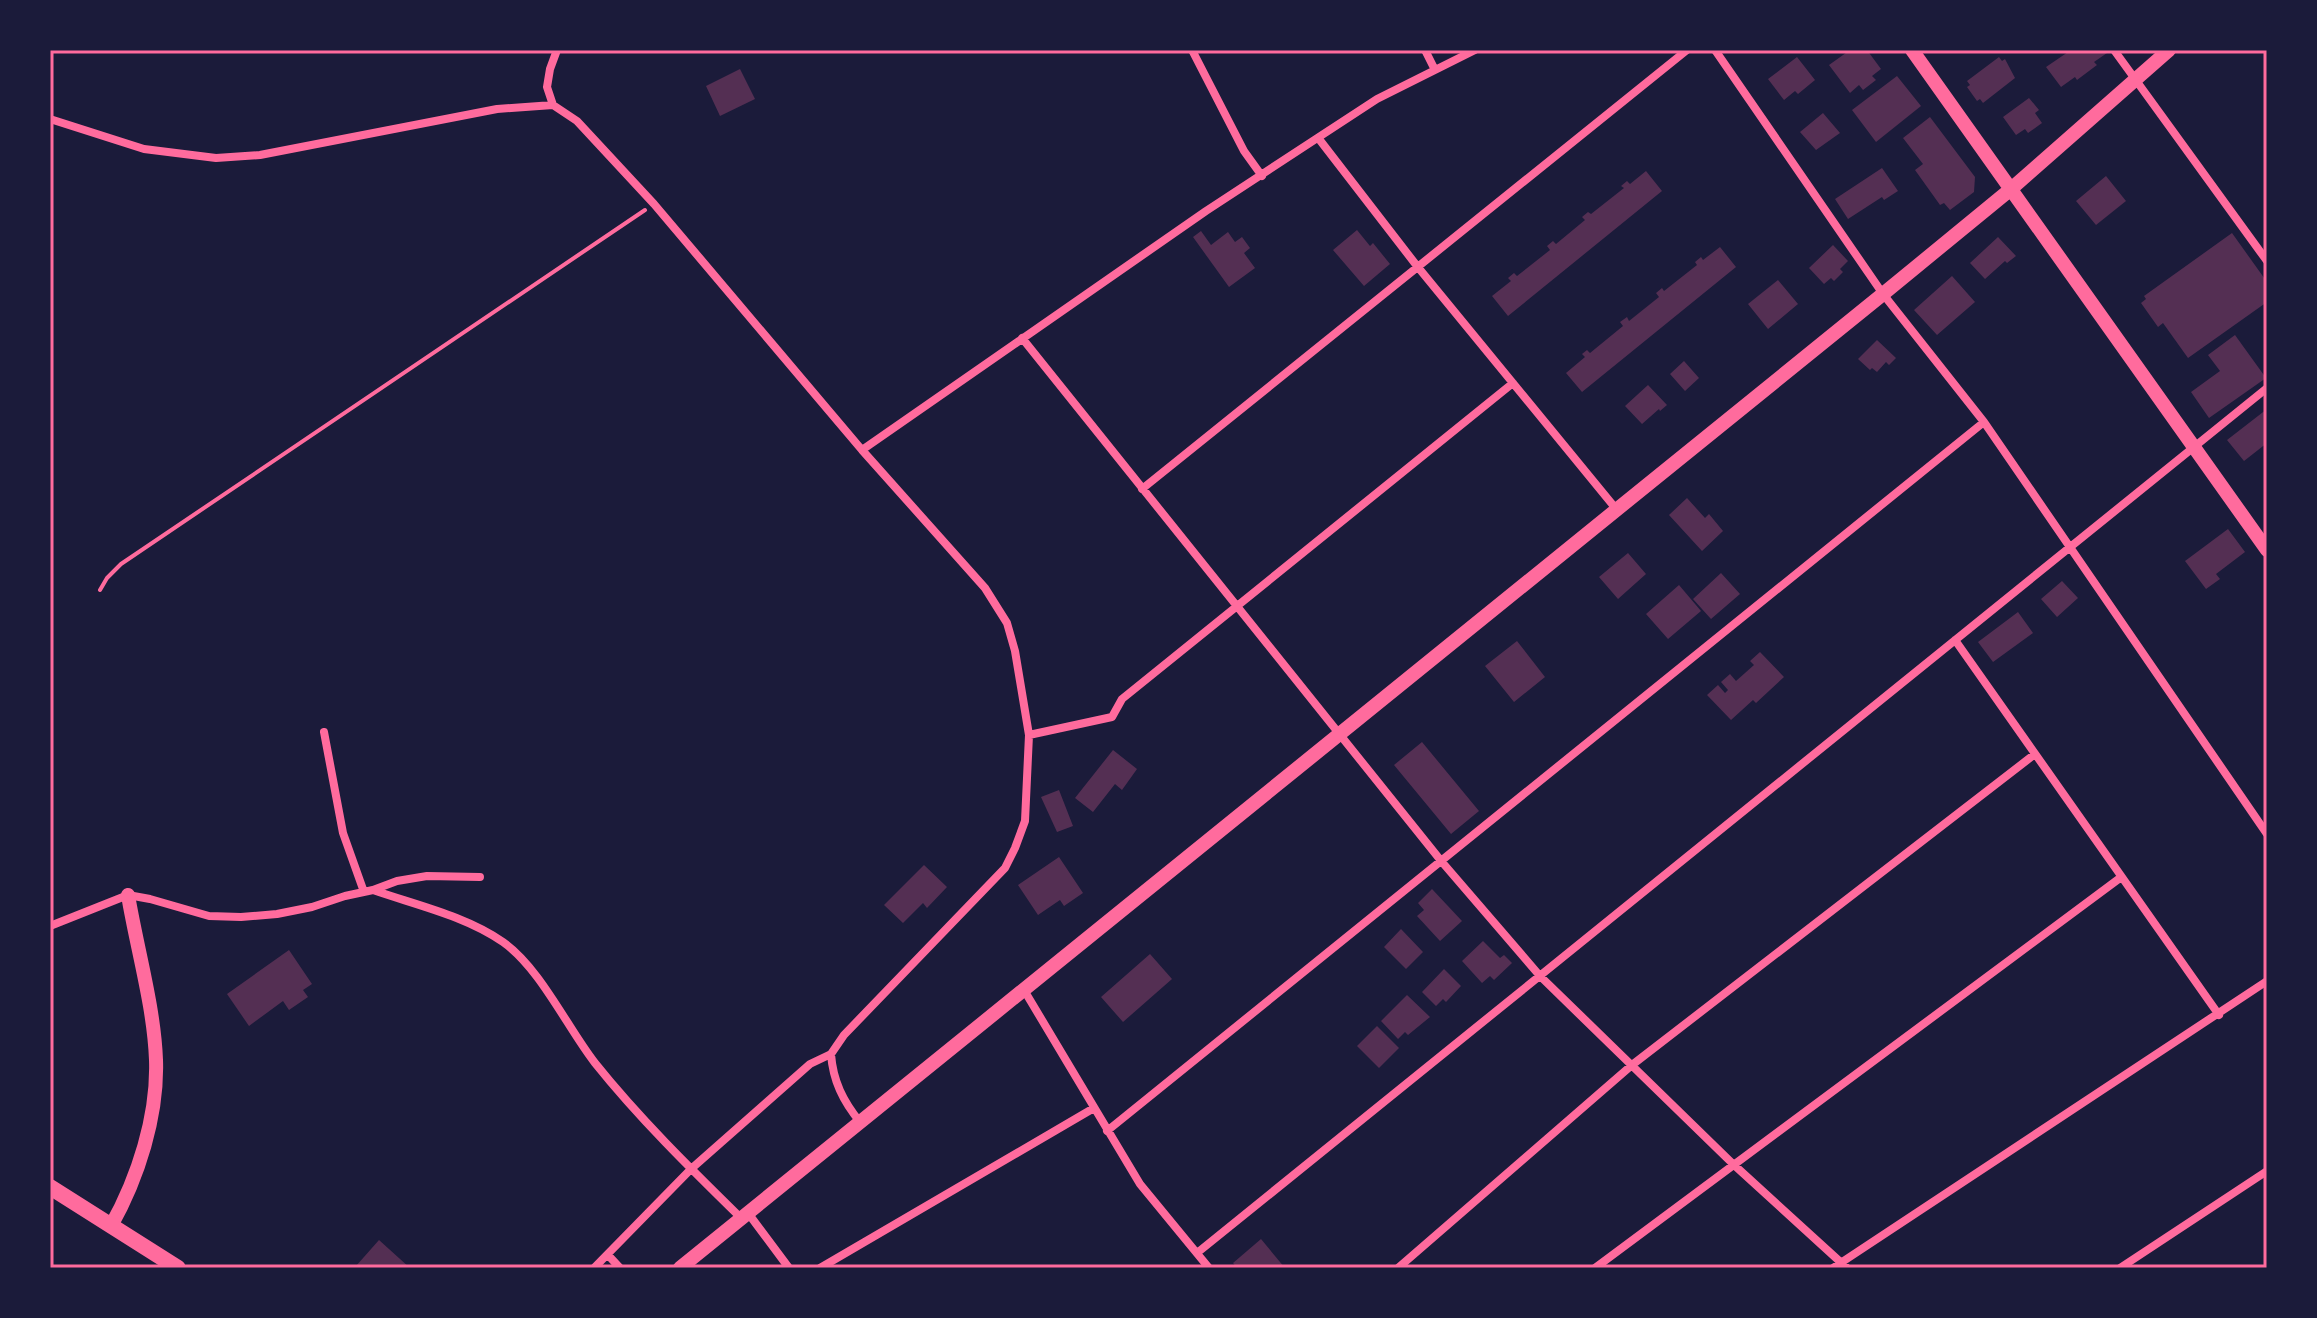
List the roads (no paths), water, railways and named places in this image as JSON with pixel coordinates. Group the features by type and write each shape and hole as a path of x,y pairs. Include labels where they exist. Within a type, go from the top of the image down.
{"main road":[{"path":"50,1187 178,1268"}],"street":[{"path":"553,105 547,87 557,50"},
{"path":"1192,50 1244,151 1262,176"},
{"path":"1425,50 1435,70"},
{"path":"862,450 1206,211 1377,99 1475,50"},
{"path":"1142,489 1687,50"},
{"path":"1715,50 1883,294 1984,422 2267,834"},
{"path":"1912,50 2267,550"},
{"path":"2114,50 2267,261"},
{"path":"680,1268 1883,294 2011,189 2169,50"},
{"path":"50,119 144,149 216,158 260,155 497,109 553,105 577,121 654,204 862,450 985,588 1007,623 1015,651 1029,735 1025,821 1005,868 844,1035 831,1054 810,1064 691,1169 594,1268"},
{"path":"1319,139 1417,266 1617,510"},
{"path":"1022,338 1442,862 1540,976 1840,1266 2267,981"},
{"path":"1029,735 1112,717 1122,699 1513,383"},
{"path":"1197,1253 2267,388"},
{"path":"1107,1131 1984,422"},
{"path":"1955,640 2219,1015"},
{"path":"324,732 343,833 369,891 478,927 505,943 523,961 595,1062 691,1169 744,1216 789,1268"},
{"path":"1398,1268 1632,1065 2035,754"},
{"path":"50,926 128,895 209,916 241,917 277,914 397,881 427,876 480,877"},
{"path":"1595,1268 2120,878"},
{"path":"111,1226 137,1169 148,1127 156,1063 128,895"},
{"path":"1024,990 1140,1184 1209,1268"},
{"path":"831,1054 833,1077 848,1107 860,1122"},
{"path":"820,1268 1094,1108"},
{"path":"2120,1268 2267,1171"},
{"path":"608,1255 620,1268"}]}
